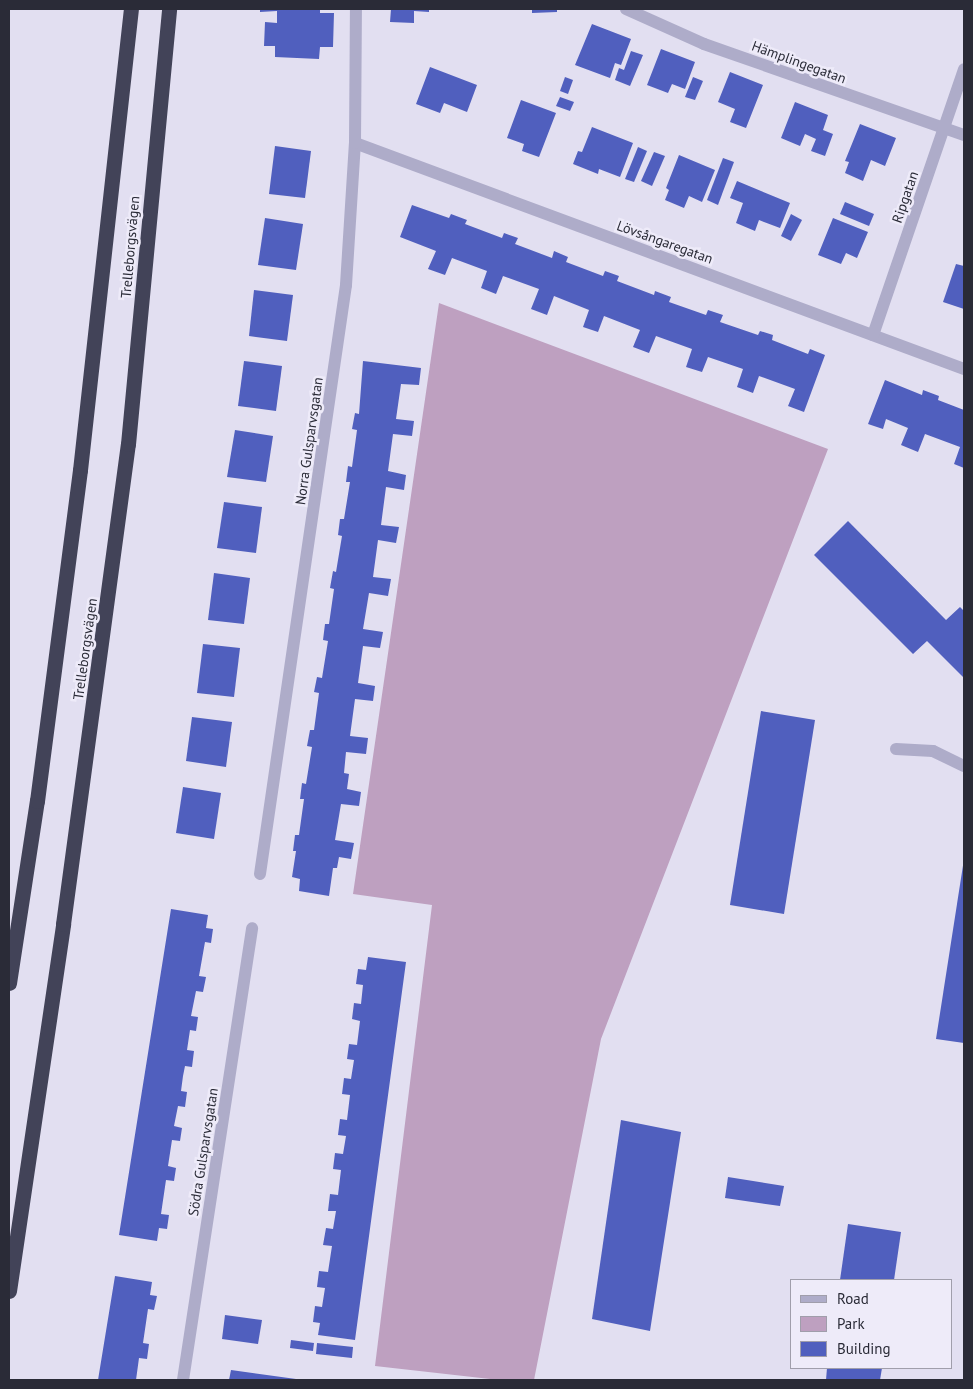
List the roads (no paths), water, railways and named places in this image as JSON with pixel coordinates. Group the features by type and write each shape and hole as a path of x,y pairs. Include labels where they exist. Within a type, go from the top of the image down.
{"highway":[{"name":"Trelleborgsvägen","path":"9,983 37,801 80,470 130,9"},
{"name":"Trelleborgsvägen","path":"9,1291 64,924 128,444 169,9"}],"street":[{"name":"Norra Gulsparvsgatan","path":"260,874 346,285 355,143 356,9"},
{"name":"Hämplingegatan","path":"626,9 636,16 704,44 945,131 964,135"},
{"name":"Ripgatan","path":"873,335 945,131 964,69"},
{"name":"Lövsångaregatan","path":"355,143 964,369"},
{"path":"896,749 933,751 964,766"},
{"name":"Södra Gulsparvsgatan","path":"183,1380 252,928"}]}
